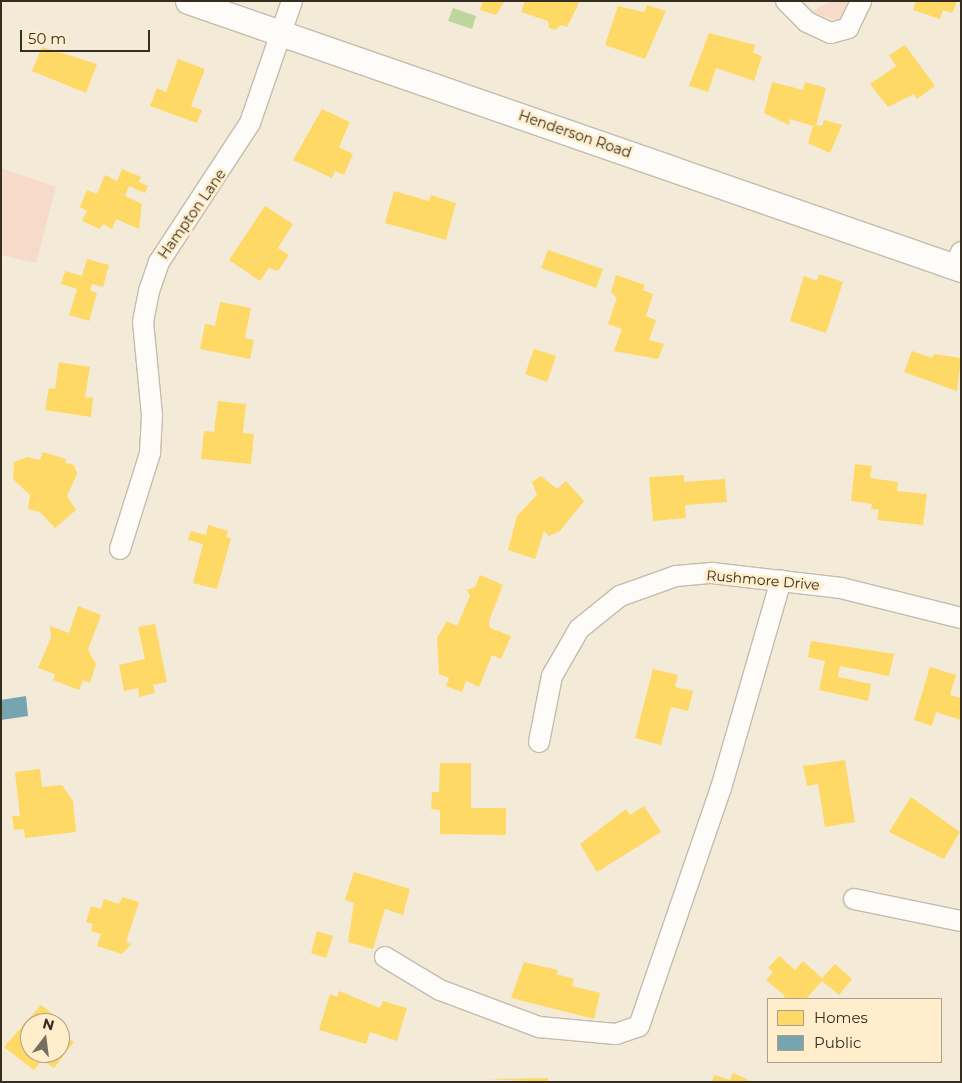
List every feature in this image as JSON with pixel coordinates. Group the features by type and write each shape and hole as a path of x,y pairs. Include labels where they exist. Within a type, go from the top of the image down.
{"main road":[{"name":"Henderson Road","path":"188,1 959,263"}],"street":[{"name":"Hampton Lane","path":"120,549 150,453 152,414 143,322 149,291 158,262 250,123 292,1"},
{"path":"786,1 807,22 831,33 848,28 861,1"},
{"name":"Rushmore Drive","path":"539,742 544,698 559,658 598,610 620,596 676,576 712,573 841,588 961,618"},
{"path":"385,957 440,990 539,1027 591,1034 616,1034 640,1026 721,788 781,580"},
{"path":"854,899 961,921"}],"shaded area":[{"path":"831,1 848,1 839,21 811,12"},
{"path":"453,8 476,16 472,29 448,21"},
{"path":"1,168 56,187 36,263 1,255"}],"building: Homes":[{"path":"483,1 505,1 496,15 480,10"},
{"path":"525,1 580,1 567,27 561,25 555,30 549,28 548,21 521,12"},
{"path":"916,1 956,1 956,5 952,13 943,10 940,19 913,10"},
{"path":"647,5 666,11 645,59 605,45 618,6 644,12"},
{"path":"709,33 755,45 753,53 762,56 754,81 716,68 708,92 689,86"},
{"path":"905,45 935,86 917,99 914,94 888,107 870,84 896,66 889,55"},
{"path":"42,47 97,64 86,93 32,71"},
{"path":"178,59 205,69 191,106 202,110 197,123 150,106 157,88 166,92"},
{"path":"772,82 803,90 805,82 826,88 816,125 822,126 824,120 842,125 830,153 808,143 813,126 790,119 789,125 764,113"},
{"path":"322,109 350,122 339,147 353,154 344,175 335,171 332,178 293,160"},
{"path":"122,169 141,177 139,182 148,186 145,193 129,186 125,196 142,204 139,229 116,219 112,229 103,224 100,229 82,221 87,211 80,207 87,190 97,194 105,175 117,181"},
{"path":"394,191 429,201 431,195 456,203 446,240 385,223"},
{"path":"265,206 293,224 278,248 289,255 278,271 269,268 260,281 229,260"},
{"path":"548,250 603,269 596,288 541,268"},
{"path":"87,259 109,265 103,287 92,284 90,290 97,293 89,321 69,315 77,289 61,284 65,271 82,276"},
{"path":"819,274 843,282 826,333 790,321 804,276 817,281"},
{"path":"616,275 645,285 643,290 653,294 646,316 656,320 649,340 664,344 658,359 614,351 622,329 608,324 617,298 611,292"},
{"path":"220,302 251,308 245,338 254,340 250,359 200,349 205,324 215,326"},
{"path":"534,349 556,356 547,382 525,374"},
{"path":"912,351 932,358 934,354 961,358 957,391 904,372"},
{"path":"59,362 90,367 85,397 93,398 91,417 45,410 49,388 55,389"},
{"path":"218,401 246,404 243,433 254,434 251,464 201,459 204,431 214,432"},
{"path":"43,452 66,459 65,463 74,465 77,474 67,496 76,510 55,528 40,512 28,509 30,495 13,479 14,462 27,457 40,460"},
{"path":"855,464 872,466 870,478 898,482 897,491 927,494 923,525 877,520 879,510 871,509 872,504 851,501"},
{"path":"684,475 684,482 725,479 727,502 685,505 686,518 653,521 649,477"},
{"path":"541,476 557,489 566,481 584,501 560,531 549,536 544,531 535,559 508,550 517,516 537,495 532,482"},
{"path":"208,525 228,531 226,537 231,538 217,589 193,583 203,544 188,540 191,531 206,535"},
{"path":"480,575 503,585 489,621 490,628 511,636 501,659 492,655 479,687 466,681 462,692 446,686 449,678 439,674 437,638 447,621 457,626 470,596 467,590 475,587"},
{"path":"78,606 101,615 88,650 96,664 90,683 83,680 79,690 53,680 55,674 38,668 51,638 50,626 69,633"},
{"path":"155,624 167,682 153,685 155,693 139,697 138,688 124,691 119,665 145,659 138,627"},
{"path":"811,641 894,654 889,676 840,666 838,677 871,684 868,701 819,690 825,661 808,657"},
{"path":"930,667 956,675 950,695 961,698 961,720 936,712 932,726 914,720"},
{"path":"653,669 678,675 675,687 693,691 688,711 671,707 661,745 635,738"},
{"path":"845,760 855,822 825,827 818,784 807,786 803,766"},
{"path":"440,763 471,763 471,808 506,808 506,835 440,834 440,810 431,809 432,792 439,792"},
{"path":"40,769 42,787 62,785 73,801 76,832 25,838 24,829 14,830 12,816 20,816 15,772"},
{"path":"911,797 960,832 944,859 889,832"},
{"path":"644,806 661,832 597,872 580,844 626,809 630,815"},
{"path":"354,872 410,889 403,915 385,909 373,949 348,942 354,903 345,900"},
{"path":"122,897 139,902 126,942 131,944 122,954 97,946 101,934 91,931 93,924 86,922 91,906 101,909 104,899 119,904"},
{"path":"317,931 333,936 326,958 311,953"},
{"path":"779,956 795,970 803,961 822,978 835,964 852,979 839,995 822,981 807,998 784,998 785,996 766,980 773,972 768,968"},
{"path":"524,962 558,970 556,974 574,979 572,986 600,993 594,1019 511,998"},
{"path":"339,991 380,1008 383,1001 407,1008 397,1041 370,1032 366,1044 319,1030 330,994 337,997"},
{"path":"41,1005 51,1013 34,1013"},
{"path":"20,1029 20,1059 4,1047"},
{"path":"70,1039 74,1042 70,1047"},
{"path":"25,1063 40,1063 34,1070"},
{"path":"46,1063 58,1063 54,1068"},
{"path":"733,1073 753,1082 712,1082 714,1075 730,1080"},
{"path":"548,1078 548,1082 487,1079"}],"building: Public":[{"path":"26,696 28,716 1,720 1,700"}]}
